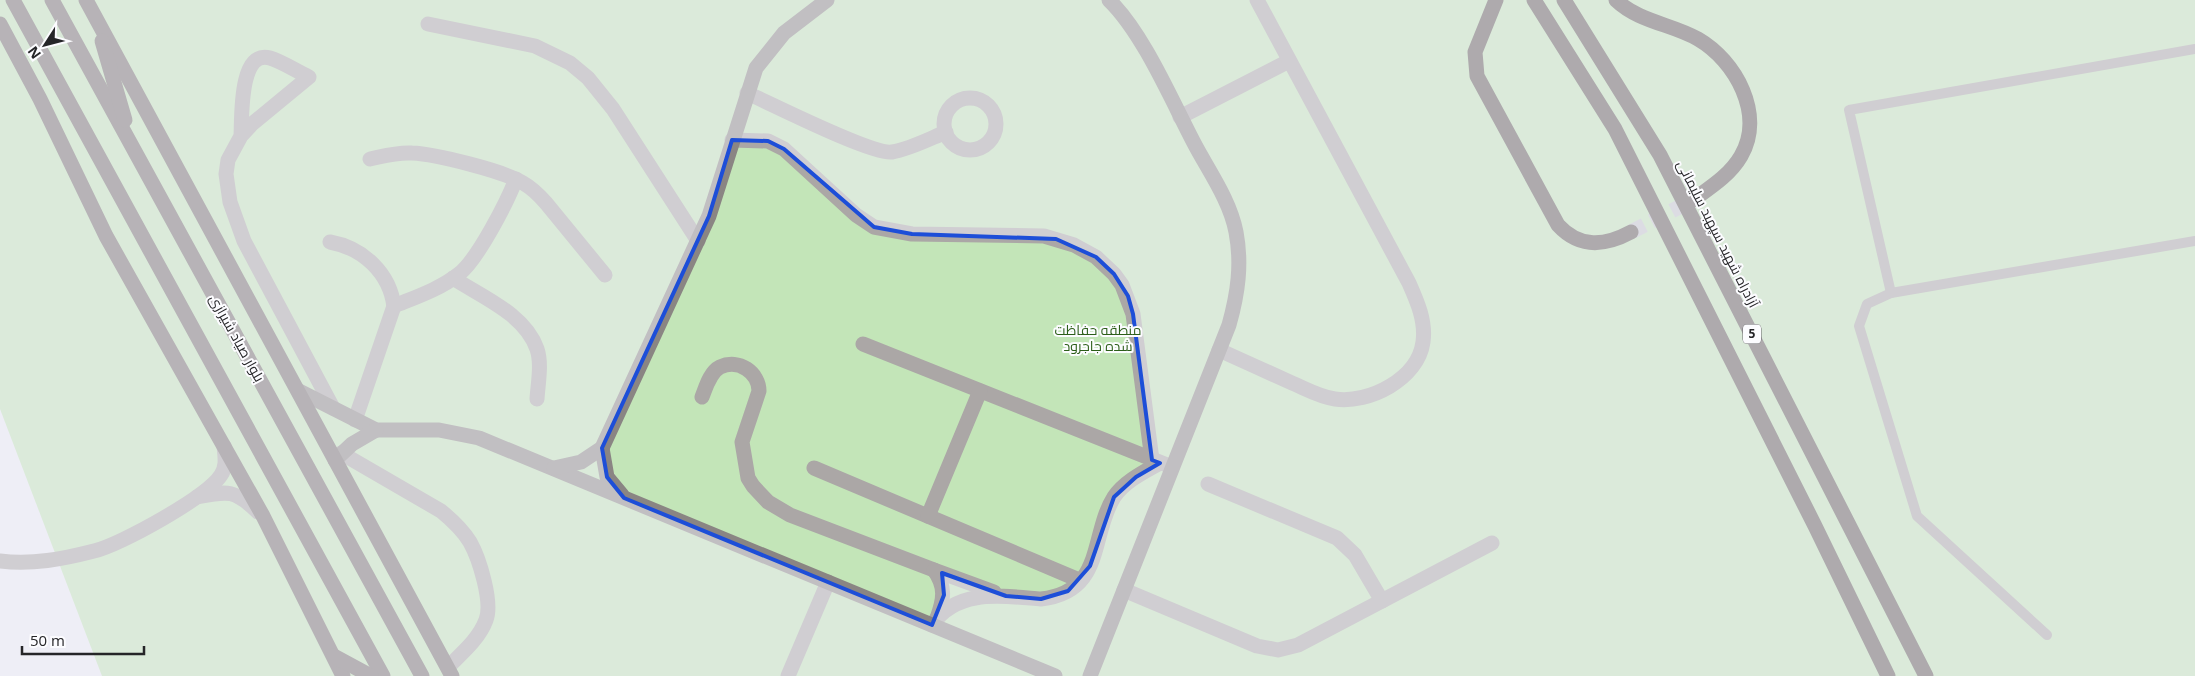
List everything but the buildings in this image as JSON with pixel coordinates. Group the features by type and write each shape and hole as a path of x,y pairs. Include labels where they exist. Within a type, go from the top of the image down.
{"highway":[{"path":"1496,0 1474,52 1477,76 1558,225 1573,238 1596,243 1616,240 1631,232"},
{"name":"5","path":"1534,0 1615,129 1815,526 1888,676"},
{"name":"آزادراه شهید سپهبد سلیمانی","path":"1564,0 1660,155 1926,676"},
{"path":"1616,0 1636,14 1700,40 1726,64 1740,84 1751,120 1750,133 1742,155 1725,176 1693,200"}],"main road":[{"path":"13,0 383,676"},
{"name":"بلوار صیاد شیرازی","path":"52,0 422,676"},
{"path":"86,0 299,391 338,456 450,672"},
{"path":"553,468 581,462 602,448 714,204 732,140 756,68 774,42 796,22 827,0"},
{"path":"1090,676 1124,590 1162,463 1219,350 1229,325 1238,289 1240,260 1236,230 1223,198 1132,29 1108,0"},
{"path":"94,15 134,150"},
{"path":"0,24 106,236 263,516 344,676"},
{"path":"52,127 76,115"},
{"path":"299,391 376,430 421,429 458,433 479,438 828,582 934,621 1055,676"},
{"path":"338,456 352,444 376,430"},
{"path":"602,448 607,477 624,498"},
{"path":"334,656 371,676"}],"street":[{"path":"1219,350 1322,396 1347,400 1369,397 1392,385 1409,370 1423,344 1423,322 1409,283 1257,0"},
{"path":"428,24 535,46 570,63 588,78 613,109 698,241"},
{"path":"241,136 245,80 249,69 257,60 268,58 309,77 252,124 241,136 230,155 226,174 235,221 244,241 333,408"},
{"path":"1180,116 1289,61"},
{"path":"747,93 884,152 900,150 946,132"},
{"path":"732,140 768,141 784,149 856,215 874,227 897,233 912,234 1044,236 1074,245 1096,257 1118,280 1128,296 1162,463"},
{"path":"370,159 396,153 419,154 442,158 516,179 541,197 605,275"},
{"path":"394,308 453,278 474,259 516,179"},
{"path":"330,242 345,245 367,258 387,282 392,293 394,308 355,420"},
{"path":"453,278 510,314 521,323 531,336 537,349 539,363 537,399"},
{"path":"863,344 1162,463"},
{"path":"702,396 710,377 720,367 735,365 750,370 759,383 759,392 742,442 748,478 768,502 790,515 1005,596"},
{"path":"928,516 980,391"},
{"path":"0,561 20,563 47,561 96,551 126,539 197,497 220,476 226,462 224,446"},
{"path":"338,456 441,511 454,522 470,543 485,584 488,607 487,618 473,642 450,672"},
{"path":"934,621 970,598 1005,596 1050,598 1068,591 1080,580 1095,554 1114,497 1136,477 1162,463"},
{"path":"814,468 1080,580"},
{"path":"1208,484 1337,538 1355,555 1382,601"},
{"path":"197,497 227,492 244,498 263,516"},
{"path":"1124,590 1257,646 1278,650 1298,645 1492,543"},
{"path":"934,570 940,578 944,595 934,621"},
{"path":"788,676 828,582"}],"lane":[{"path":"1891,293 1849,110 2195,49"},
{"path":"2047,635 1916,516 1859,326 1867,304 1891,293 2195,241"}],"highlighted area":[{"path":"732,140 768,141 784,149 874,227 912,234 1056,239 1096,257 1114,274 1128,296 1133,314 1152,460 1160,463 1136,477 1114,497 1090,566 1068,591 1041,599 1006,596 942,573 944,595 932,625 624,498 607,477 602,448 709,216"}],"green space":[{"name":"منطقه حفاظت شده جاجرود","path":"0,0 2195,0 2195,676 102,676 0,409"}],"tunnel":[{"path":"1631,232 1693,200"}]}
